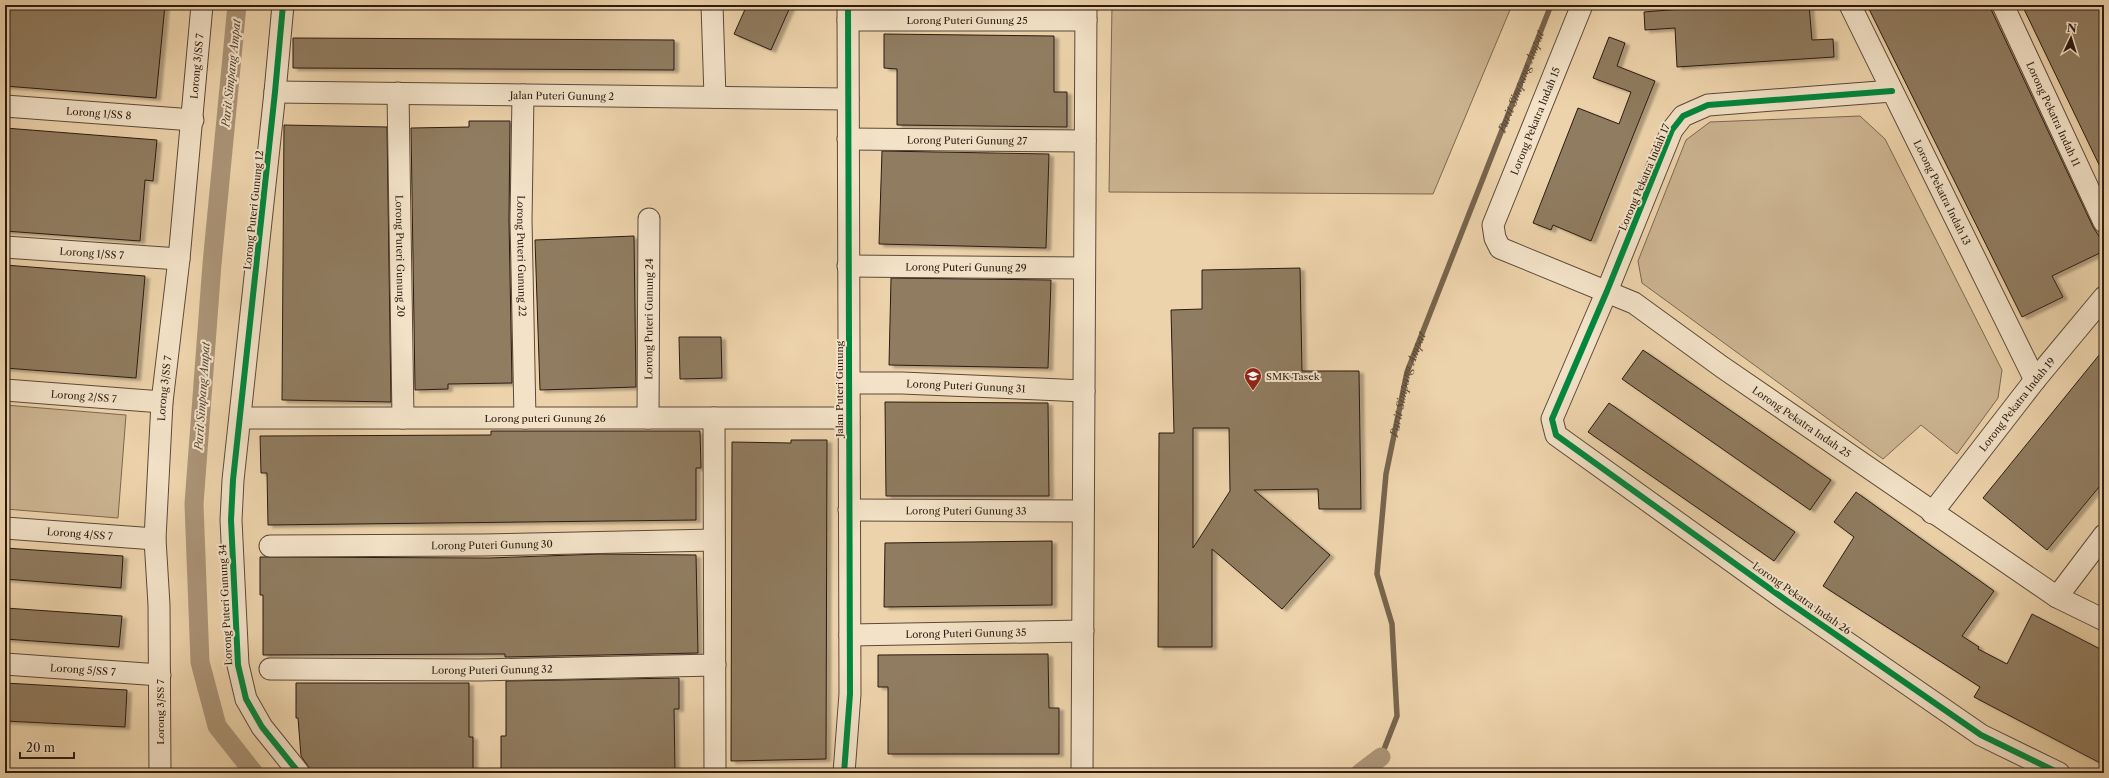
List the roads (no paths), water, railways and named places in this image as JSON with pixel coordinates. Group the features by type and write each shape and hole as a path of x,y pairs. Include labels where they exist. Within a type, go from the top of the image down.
{"street":[{"name":"Lorong 3/SS 7","path":"160,773 160,675 155,539 162,402 179,259 193,120 202,5"},
{"name":"Lorong Puteri Gunung 12","path":"241,418 276,92 283,5"},
{"path":"712,5 715,97"},
{"name":"Lorong Pekatra Indah 15","path":"1495,238 1492,225 1582,5"},
{"name":"Lorong Pekatra Indah 13","path":"1850,5 2034,380"},
{"name":"Lorong Pekatra Indah 11","path":"2003,5 2104,222"},
{"name":"Lorong Puteri Gunung 25","path":"848,13 1086,13"},
{"name":"Jalan Puteri Gunung","path":"844,773 850,694 848,13"},
{"path":"1082,773 1086,13"},
{"name":"Lorong Pekatra Indah 17","path":"1552,419 1607,291 1672,130 1683,116 1708,105 1892,91"},
{"name":"Jalan Puteri Gunung 2","path":"276,92 848,99"},
{"name":"Lorong Puteri Gunung 20","path":"398,94 403,418"},
{"name":"Lorong Puteri Gunung 22","path":"523,95 522,220 525,418"},
{"name":"Lorong 1/SS 8","path":"5,106 193,120"},
{"name":"Lorong Puteri Gunung 27","path":"848,139 1085,141"},
{"name":"Lorong Puteri Gunung 24","path":"648,418 649,220"},
{"name":"Lorong Pekatra Indah 25","path":"1495,238 1500,248 1634,303 1722,367 1932,513 2057,597 2104,620"},
{"name":"Lorong 1/SS 7","path":"5,247 179,259"},
{"name":"Lorong Puteri Gunung 29","path":"848,266 1084,268"},
{"name":"Lorong Pekatra Indah 19","path":"1932,513 2034,380 2104,297"},
{"name":"Lorong Puteri Gunung 31","path":"849,383 902,383 1084,391"},
{"name":"Lorong 2/SS 7","path":"5,390 162,402"},
{"name":"Lorong puteri Gunung 26","path":"241,418 849,418"},
{"name":"Lorong Puteri Gunung 34","path":"241,418 232,480 231,520 238,665 246,699 262,727 299,773"},
{"path":"714,418 715,773"},
{"name":"Lorong Pekatra Indah 26","path":"1552,419 1556,435 1787,601 1981,735 2059,773"},
{"name":"Lorong Puteri Gunung 33","path":"849,510 1083,511"},
{"name":"Lorong 4/SS 7","path":"5,528 155,539"},
{"path":"2057,597 2104,535"},
{"name":"Lorong Puteri Gunung 30","path":"270,546 482,546 714,540"},
{"name":"Lorong Puteri Gunung 35","path":"850,635 1083,631"},
{"name":"Lorong 5/SS 7","path":"5,664 160,675"},
{"name":"Lorong Puteri Gunung 32","path":"270,669 480,670 715,665"}],"waterway":[{"name":"Parit Simpang Ampat","path":"237,5 212,264 194,504 200,662 217,726 254,773"},
{"name":"Parit Simpang Ampat","path":"1381,757 1397,716 1392,624 1377,574 1386,474 1407,372 1551,5"},
{"name":"Parit Simpang Ampat","path":"1360,773 1381,757"}],"place":[{"name":"SMK Tasek","path":"1253,391"}]}
